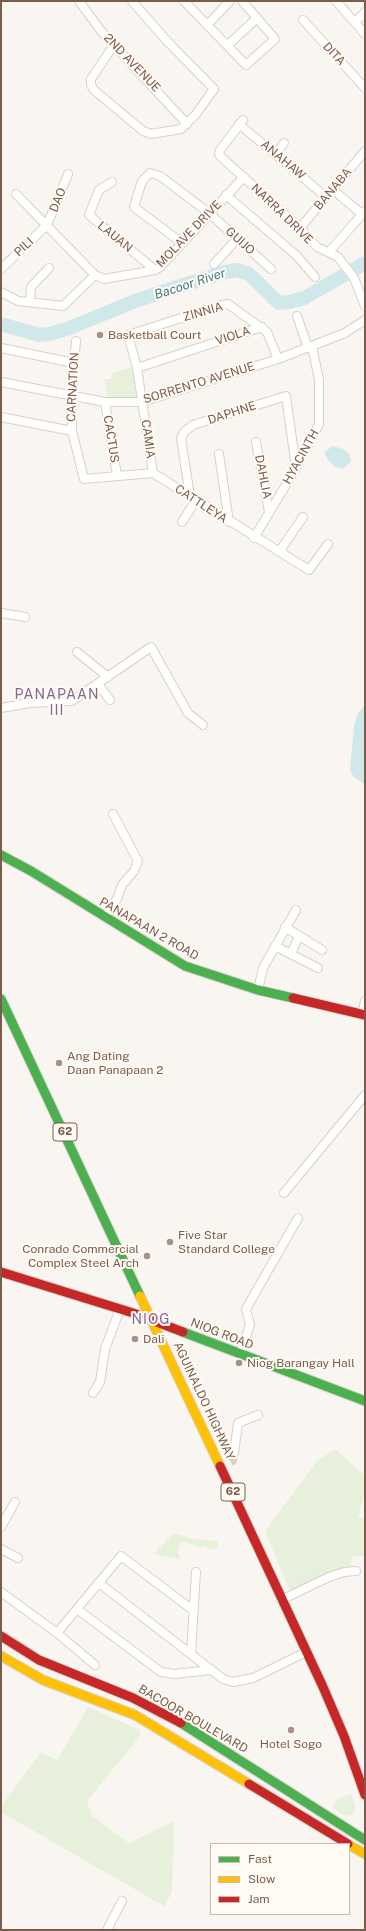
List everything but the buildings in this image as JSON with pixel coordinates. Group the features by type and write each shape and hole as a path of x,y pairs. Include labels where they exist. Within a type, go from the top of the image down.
{"main road":[{"name":"PANAPAAN 2 ROAD","path":"1,855 31,871 185,966 258,990 363,1015"},
{"name":"AGUINALDO HIGHWAY","path":"1,999 61,1124 152,1321 225,1465 281,1600 344,1736 365,1793"},
{"name":"NIOG ROAD","path":"1,1272 120,1309 365,1401"},
{"name":"BACOOR BOULEVARD","path":"1,1636 39,1660 133,1698 202,1736 365,1840"},
{"name":"BACOOR BOULEVARD","path":"1,1656 14,1666 43,1680 135,1715 346,1843"},
{"path":"193,1750 202,1736"},
{"name":"BACOOR BOULEVARD","path":"350,1845 365,1854"}],"street":[{"name":"2ND AVENUE","path":"78,1 114,45 187,124"},
{"path":"114,45 91,80 94,90 143,131 151,134 175,131 187,124 214,89 166,40 132,1"},
{"path":"184,1 246,65 275,39 242,1"},
{"path":"207,24 230,1"},
{"path":"336,1 365,34"},
{"path":"355,22 365,12"},
{"path":"228,45 257,18"},
{"name":"DITA","path":"303,20 365,88"},
{"name":"ANAHAW","path":"241,122 326,196"},
{"name":"NARRA DRIVE","path":"241,122 219,154 300,228 317,247 338,257 354,278 365,306"},
{"path":"276,153 284,143"},
{"name":"BANABA","path":"300,228 365,151"},
{"name":"GUIJO","path":"182,243 134,207 142,181 150,173 160,176 209,214 238,238 271,269"},
{"name":"DAO","path":"47,225 68,174"},
{"name":"MOLAVE DRIVE","path":"95,275 104,279 155,270 244,177"},
{"name":"LAUAN","path":"112,182 98,190 90,215 155,270"},
{"path":"329,252 364,212 332,189"},
{"path":"1,292 18,301 63,306 95,275 16,194"},
{"path":"226,195 296,256 314,277"},
{"name":"PILI","path":"1,269 47,225"},
{"path":"214,264 238,238"},
{"path":"30,302 33,284 49,268"},
{"name":"ZINNIA","path":"128,335 228,304 262,327 270,339 278,359"},
{"name":"HYACINTH","path":"254,538 296,468 319,424 319,380 310,347 296,316"},
{"name":"SORRENTO AVENUE","path":"1,382 106,402 142,402 278,359 344,333 365,320"},
{"name":"VIOLA","path":"137,368 262,327"},
{"name":"CAMIA","path":"128,335 137,368 153,473"},
{"name":"CARNATION","path":"76,341 71,396 72,431 84,479 117,475"},
{"path":"1,348 74,363"},
{"name":"DAPHNE","path":"193,498 182,436 193,425 286,396 296,468"},
{"name":"CACTUS","path":"106,402 117,475"},
{"path":"1,418 72,431"},
{"name":"DAHLIA","path":"256,442 269,512"},
{"path":"219,454 229,522"},
{"path":"117,475 153,473"},
{"name":"CATTLEYA","path":"153,473 254,538 309,570 328,544"},
{"path":"182,522 193,498"},
{"path":"279,552 303,517"},
{"path":"1,613 24,616"},
{"path":"1,708 30,703 72,701 151,647 186,709 203,725"},
{"path":"77,652 108,677"},
{"path":"98,684 110,700"},
{"path":"105,918 117,899 122,885 134,871 138,861 113,814"},
{"path":"258,990 263,968 296,910"},
{"path":"285,927 322,950"},
{"path":"291,954 299,936"},
{"path":"275,946 318,968"},
{"path":"363,1015 365,1001"},
{"path":"284,1193 365,1095"},
{"path":"240,1354 250,1325 246,1309 298,1218"},
{"path":"93,1393 100,1382 105,1349 120,1309"},
{"path":"234,1453 238,1423 258,1414"},
{"path":"1,1526 15,1502"},
{"path":"1,1549 18,1558"},
{"path":"57,1633 121,1556 194,1611"},
{"path":"281,1600 329,1576 344,1572 356,1571"},
{"path":"190,1654 196,1572"},
{"path":"99,1582 223,1679 232,1682 243,1681 262,1674 306,1652"},
{"path":"1,1592 57,1633 95,1665"},
{"path":"77,1609 161,1672 174,1674 211,1670"},
{"path":"108,1930 122,1901"}],"green space":[{"path":"132,367 136,398 108,397 104,379 111,379 112,373"},
{"path":"335,1449 365,1476 365,1491 358,1517 365,1519 365,1556 352,1556 351,1570 293,1598 265,1531 318,1460"},
{"path":"174,1533 194,1539 215,1541 216,1539 219,1546 214,1550 202,1546 202,1548 181,1541 178,1553 180,1559 153,1554"},
{"path":"88,1707 140,1730 140,1736 87,1801 92,1816 129,1843 174,1821 172,1892 164,1906 1,1812 1,1807 41,1752 57,1760"},
{"path":"351,1794 356,1809 353,1814 346,1816 333,1808 337,1799"}],"water":[{"path":"333,446 343,449 350,455 351,462 343,469 335,467 328,460 324,452"},
{"path":"365,705 365,785 354,777 350,771 354,726 358,713"}],"waterway":[{"name":"Bacoor River","path":"1,324 39,335 49,334 67,329 135,301 225,272 237,270 249,274 279,303 289,302 304,298 365,263"}],"tunnel":[{"path":"231,1462 233,1461 234,1453"}],"traffic: fast":[{"path":"1,855 31,871 185,966 258,990 293,998"},
{"path":"1,999 140,1296"},
{"path":"183,1332 365,1401"},
{"path":"181,1723 365,1840"}],"traffic: slow":[{"path":"140,1296 220,1466"},
{"path":"1,1656 43,1680 135,1715 249,1784"},
{"path":"350,1846 365,1854"}],"traffic: jam":[{"path":"293,998 365,1015"},
{"path":"1,1272 133,1313 183,1332"},
{"path":"220,1466 323,1687 344,1736 365,1795"},
{"path":"1,1636 39,1660 133,1698 181,1723"},
{"path":"249,1784 346,1843"}],"place":[{"name":"Basketball Court","path":"100,335"},
{"name":"Ang Dating Daan Panapaan 2","path":"59,1063"},
{"name":"Five Star Standard College","path":"170,1242"},
{"name":"Conrado Commercial Complex Steel Arch","path":"147,1256"},
{"name":"Dali","path":"135,1339"},
{"name":"Niog Barangay Hall","path":"239,1363"},
{"name":"Hotel Sogo","path":"291,1730"}],"district":[{"name":"PANAPAAN III","path":"57,704"},
{"name":"NIOG","path":"151,1320"}]}
